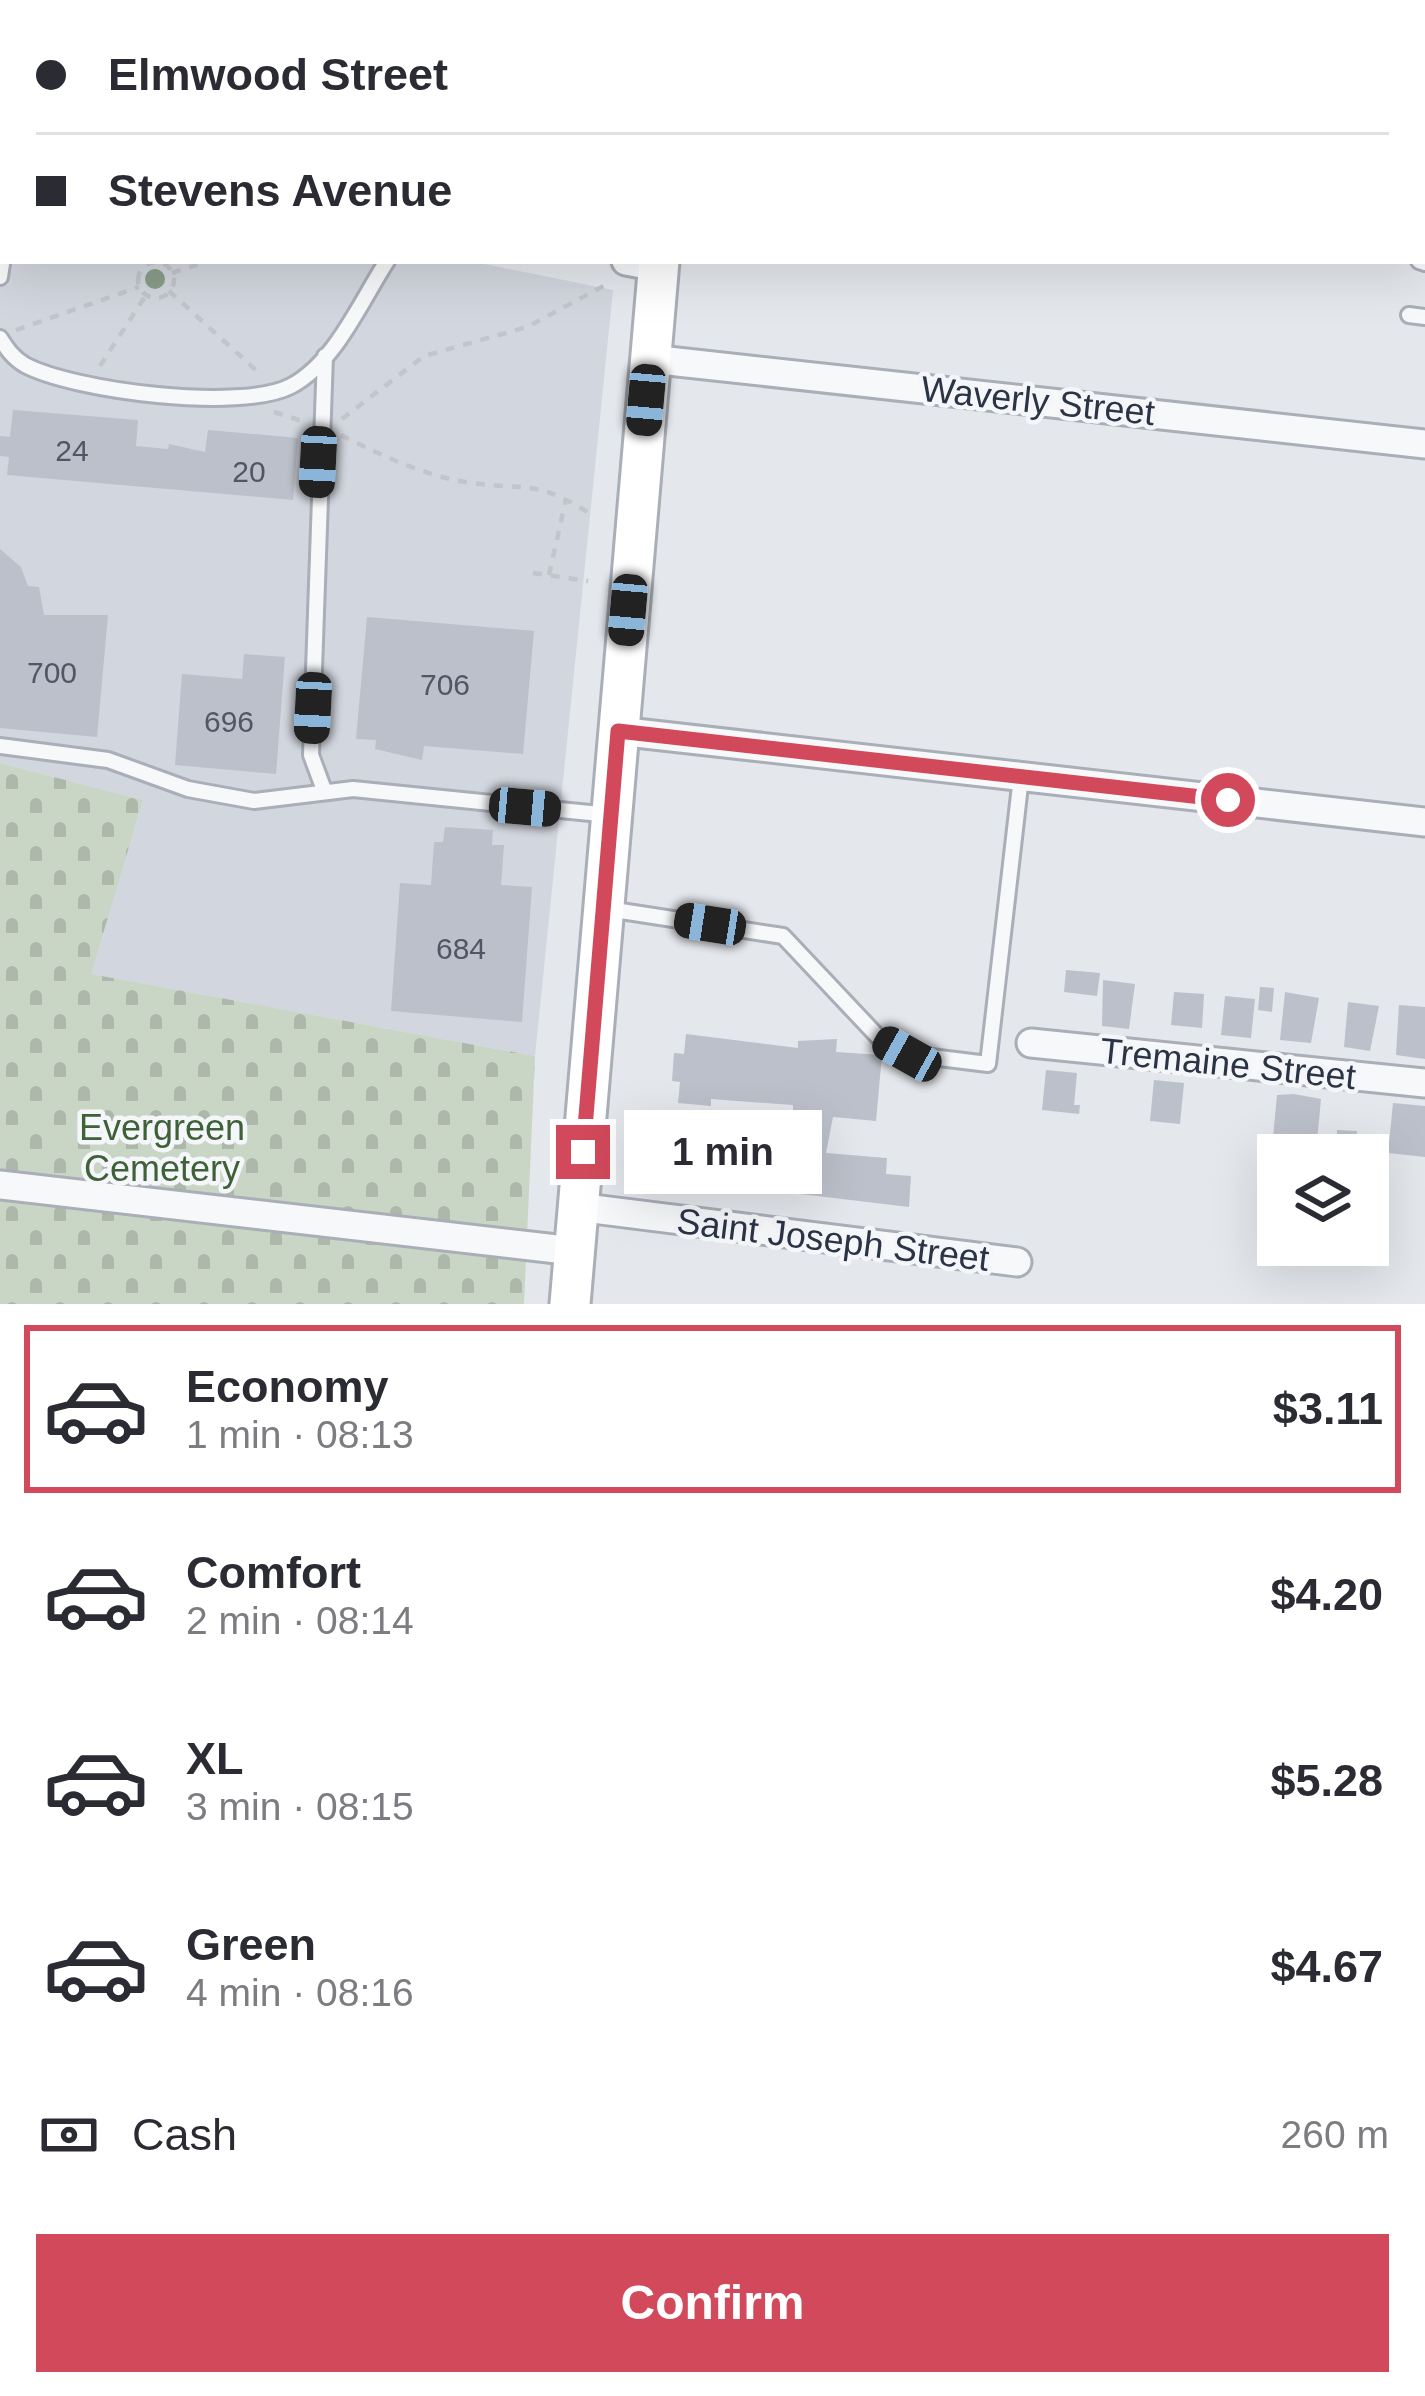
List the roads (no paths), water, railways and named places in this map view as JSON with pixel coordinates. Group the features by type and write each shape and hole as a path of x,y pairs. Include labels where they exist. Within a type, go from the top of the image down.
{"main road":[{"path":"570,1304 650,359 640,267"}],"street":[{"name":"Waverly Street","path":"650,359 1425,444"},
{"path":"618,731 1425,822"},
{"name":"Tremaine Street","path":"1031,1043 1425,1083"},
{"path":"0,1185 574,1251"},
{"name":"Saint Joseph Street","path":"577,1207 1017,1262"}],"lane":[{"path":"0,338 27,367 89,383 236,397 277,390 291,386 325,356 385,264"},
{"path":"324,790 310,755 325,356"},
{"path":"0,746 108,760 188,789 254,801 324,790 610,815"},
{"path":"603,908 783,935 881,1040 907,1054 988,1064 1021,777"}],"park label":[{"name":"Evergreen Cemetery","path":"162,1148"}]}
